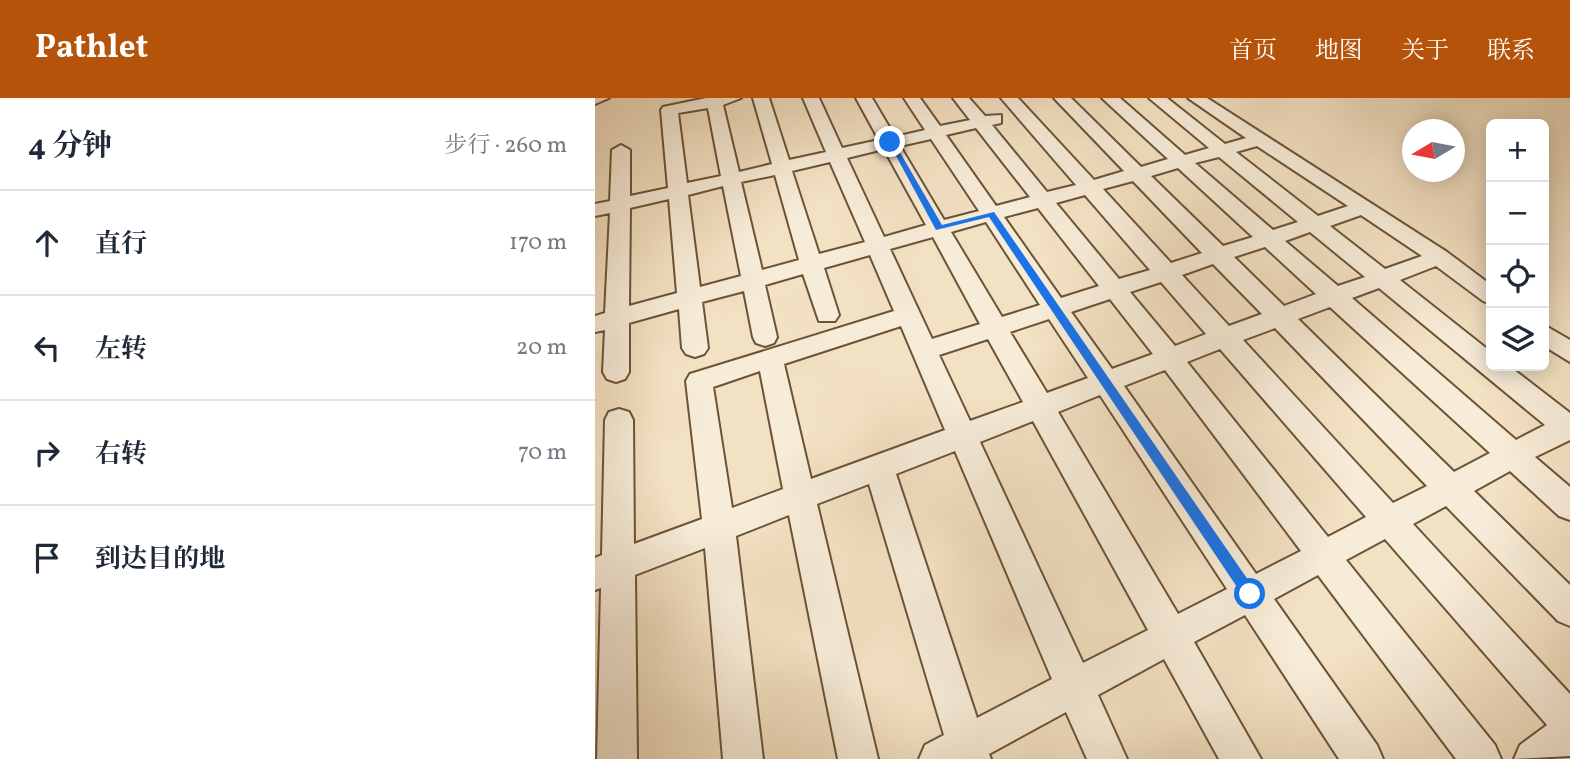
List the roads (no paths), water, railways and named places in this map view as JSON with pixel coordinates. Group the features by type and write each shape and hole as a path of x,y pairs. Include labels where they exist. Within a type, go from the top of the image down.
{"street":[{"path":"595,99 601,98"},
{"path":"761,98 827,315"},
{"path":"811,98 1107,759"},
{"path":"865,98 1241,759"},
{"path":"912,98 1363,759"},
{"path":"961,98 1170,358 1481,759"},
{"path":"1110,98 1570,506"},
{"path":"879,467 959,754 1075,687 1569,427 1157,98"},
{"path":"1196,98 1439,257 1486,292"},
{"path":"695,348 669,110 721,99 732,179 857,759"},
{"path":"595,210 981,122 1016,105 1072,99 1137,173 1570,609"},
{"path":"1016,105 1570,722"},
{"path":"595,324 1259,139"},
{"path":"616,372 621,150"},
{"path":"924,351 1363,208"},
{"path":"607,569 1439,257"},
{"path":"743,759 719,527 699,381 767,348 908,316"},
{"path":"1549,338 1570,353"},
{"path":"617,759 607,569 619,420"},
{"path":"1534,759 1570,732"}]}
